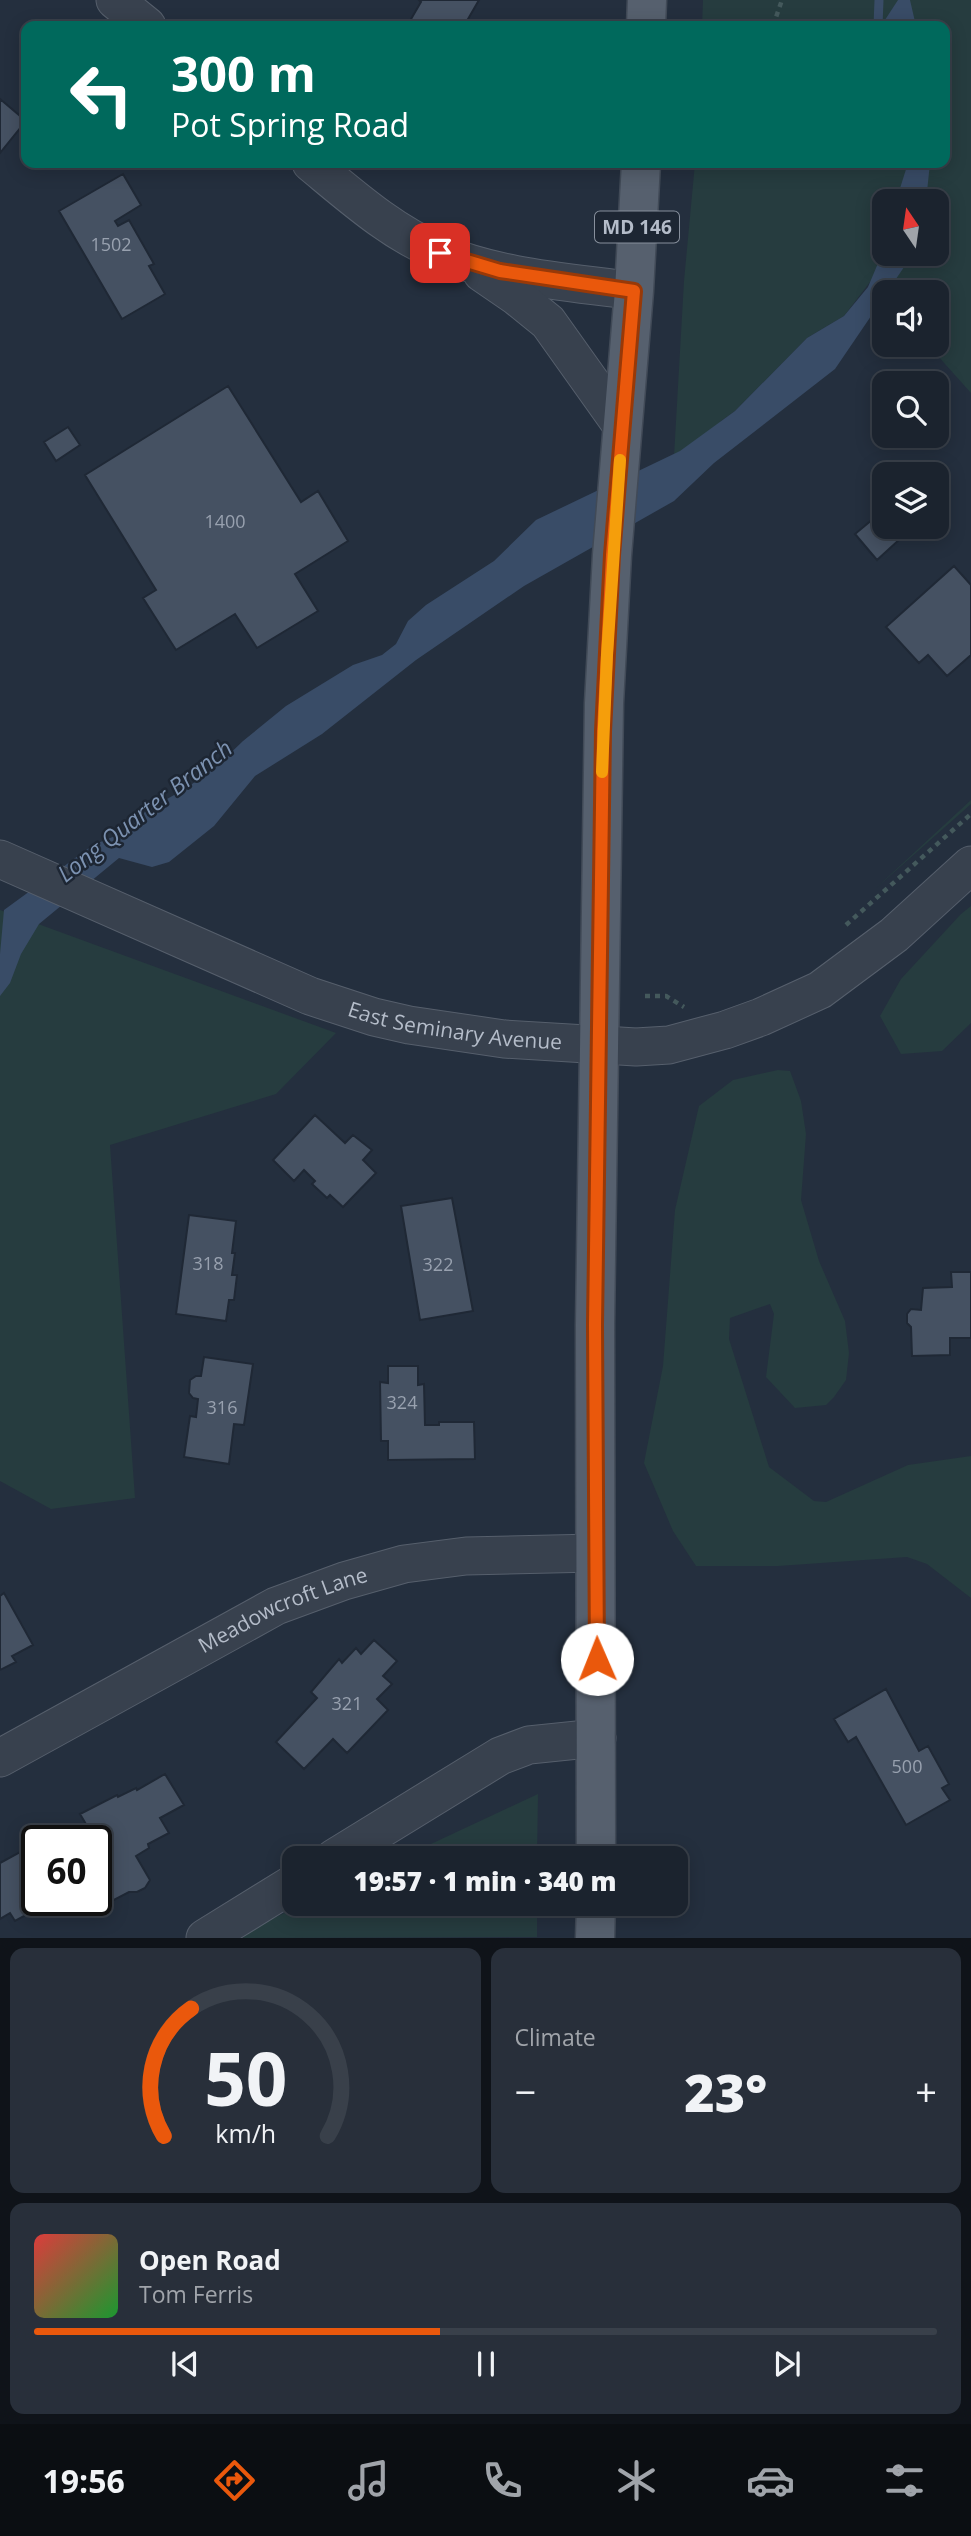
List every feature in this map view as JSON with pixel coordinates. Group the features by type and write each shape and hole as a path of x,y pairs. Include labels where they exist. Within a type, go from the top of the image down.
{"main road":[{"path":"646,21 647,0"},
{"name":"MD 146","path":"596,1846 595,1325 604,717 612,555 634,291 641,168"},
{"path":"595,1937 596,1916"}],"street":[{"path":"115,0 140,21"},
{"path":"317,168 395,228 417,242 463,261 500,271 634,291"},
{"path":"463,261 517,297 548,322 622,426"},
{"name":"East Seminary Avenue","path":"0,859 298,991 363,1013 409,1025 503,1039 599,1047 647,1046 696,1039 761,1017 795,1002 842,975 894,935 971,865"},
{"name":"Meadowcroft Lane","path":"0,1758 276,1606 344,1581 404,1563 466,1556 595,1553"},
{"path":"354,1846 500,1756 529,1745 597,1738"},
{"path":"205,1937 282,1890"}],"path":[{"path":"775,21 782,0"},
{"path":"842,929 971,814"},
{"path":"645,996 666,996 685,1008 695,1008"}],"green space":[{"path":"703,0 971,0 971,393 939,357 949,357 949,280 872,280 872,283 870,282 844,316 807,338 735,411 721,421 673,474 684,281 695,168 950,168 950,21 702,21"},
{"path":"971,800 971,804 875,889"},
{"path":"971,906 971,1023 942,1051 901,1054 880,1016 901,979"},
{"path":"0,910 336,1033 276,1094 110,1145 135,1498 51,1509 0,1481"},
{"path":"778,1070 790,1071 801,1101 806,1134 801,1200 819,1261 845,1321 849,1353 846,1380 834,1397 826,1405 795,1408 766,1377 774,1314 770,1304 730,1318 729,1339 769,1467 814,1501 826,1502 908,1465 971,1456 971,1598 927,1564 907,1557 778,1566 696,1566 673,1531 644,1463 663,1366 675,1210 699,1106 733,1080"},
{"path":"538,1794 537,1846 427,1846"},
{"path":"282,1914 537,1916 537,1937 243,1938 248,1930"}],"water":[{"path":"898,0 910,0 915,21 884,21"},
{"path":"906,168 929,168 927,189 900,189"},
{"path":"877,266 905,266 895,280 872,280 872,315 835,369 714,463 674,501 524,586 416,660 322,734 255,776 214,826 169,862 152,867 119,858 39,924 21,954 10,983 0,996 4,910 93,845 125,832 147,810 185,789 216,767 286,706 353,665 382,655 396,644 408,621 426,605 494,561 536,520 680,451 735,411 807,338 844,316 868,287"}],"building":[{"path":"419,0 479,0 467,21 410,21 421,2"},
{"path":"0,99 21,117 21,127 0,153"},
{"path":"123,174 141,205 115,221 118,226 129,220 154,264 149,266 165,294 122,319 59,211"},
{"path":"228,386 301,502 318,491 348,541 295,574 318,611 257,648 235,614 176,650 143,598 156,590 85,475"},
{"path":"68,427 80,445 56,461 44,442"},
{"path":"872,520 872,539 900,539 877,560 855,534"},
{"path":"954,566 971,585 971,655 947,676 928,655 919,663 886,627"},
{"path":"315,1115 345,1143 353,1135 372,1150 363,1160 376,1173 343,1207 330,1195 327,1198 312,1184 315,1181 304,1170 294,1181 273,1160"},
{"path":"452,1198 473,1311 420,1320 401,1206"},
{"path":"189,1215 236,1221 232,1275 237,1275 234,1300 229,1300 226,1321 176,1314"},
{"path":"951,1272 971,1272 971,1338 950,1338 950,1355 912,1356 911,1327 907,1323 907,1314 911,1309 921,1310 923,1288 952,1287"},
{"path":"204,1357 253,1364 244,1425 234,1424 229,1464 184,1457 190,1416 196,1417 198,1399 189,1393 190,1380 201,1376"},
{"path":"388,1366 418,1366 418,1385 424,1384 425,1425 439,1425 439,1422 474,1422 475,1459 388,1460 388,1441 381,1441 380,1382 388,1383"},
{"path":"4,1593 33,1645 12,1656 16,1662 0,1670 0,1596"},
{"path":"374,1640 397,1661 383,1676 392,1684 377,1699 388,1710 347,1753 333,1739 304,1769 276,1742 317,1698 311,1692 339,1659 342,1663 356,1648 361,1654"},
{"path":"886,1689 919,1751 928,1746 949,1784 942,1788 950,1800 906,1825 856,1737 848,1742 834,1719"},
{"path":"165,1774 184,1805 160,1818 169,1833 148,1844 149,1848 136,1856 150,1880 145,1888 129,1892 112,1901 112,1825 86,1825 80,1814 117,1795 118,1797 136,1788 137,1790"},
{"path":"21,1854 21,1916 24,1916 15,1921 10,1913 0,1919 0,1863"}],"waterway":[{"name":"Long Quarter Branch","path":"878,21 879,0"}],"slow traffic":[{"path":"602,772 612,555 620,460"}],"route":[{"path":"440,253 500,271 634,291 612,555 603,731 595,1325 597,1659"}]}
